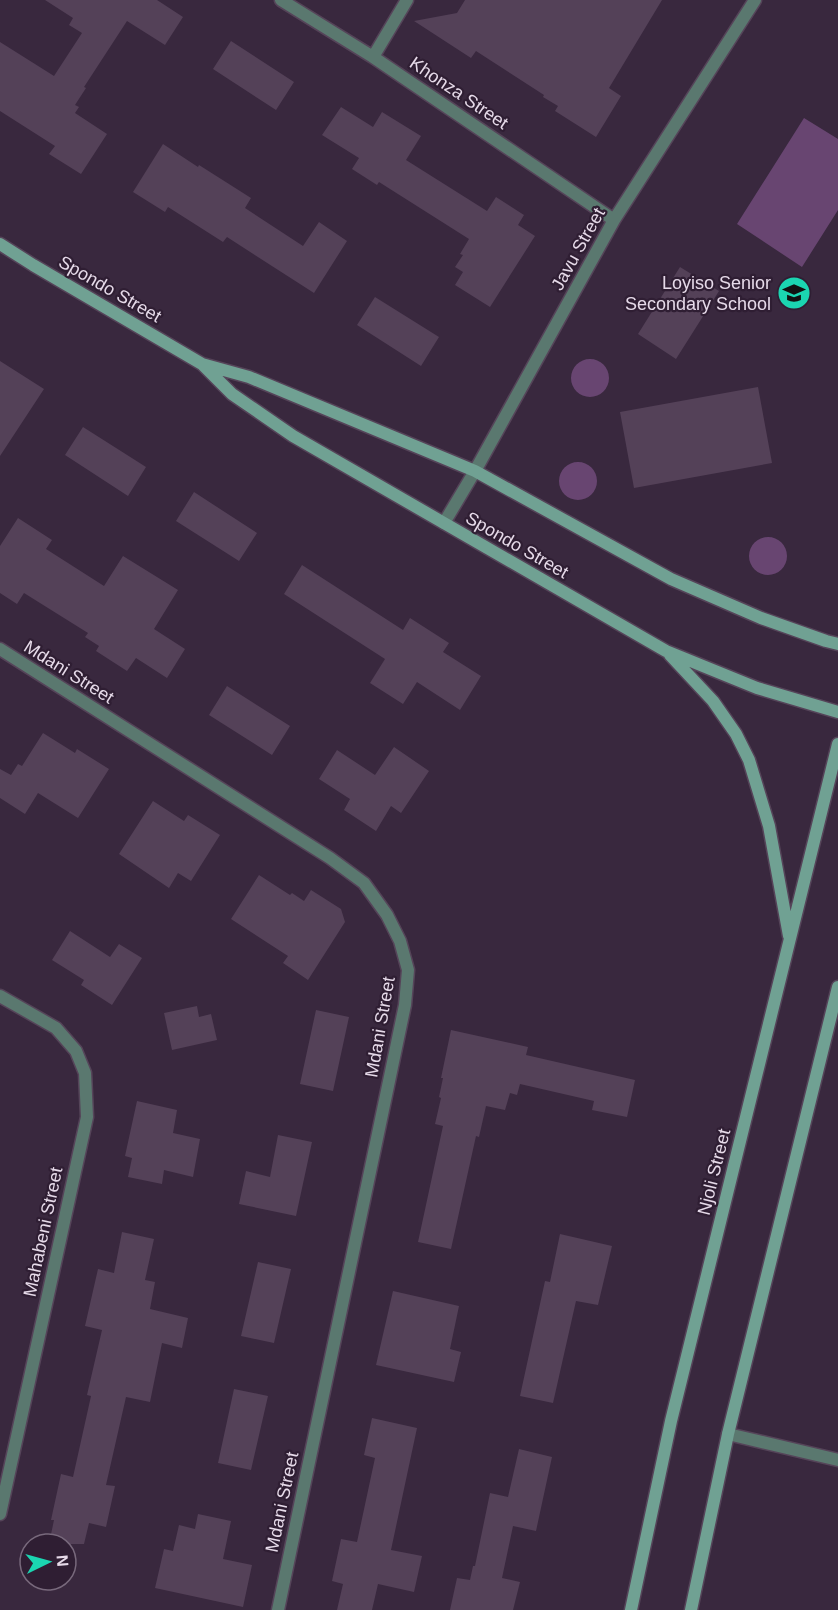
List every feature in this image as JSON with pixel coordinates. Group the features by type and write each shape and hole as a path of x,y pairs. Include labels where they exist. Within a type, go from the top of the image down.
{"main road":[{"name":"Spondo Street","path":"0,244 202,364 232,394 293,436 666,651 757,688 838,712"},
{"name":"Spondo Street","path":"202,364 249,377 475,471 671,579 761,618 838,644"},
{"path":"666,651 712,700 736,734 748,760 769,826 789,940"},
{"name":"Njoli Street","path":"631,1610 671,1421 838,744"},
{"path":"691,1610 728,1434 838,987"}],"street":[{"name":"Khonza Street","path":"281,0 373,57 614,220"},
{"path":"373,57 407,0"},
{"name":"Javu Street","path":"444,523 614,220 755,0"},
{"name":"Mdani Street","path":"0,649 330,858 364,883 387,915 400,940 408,970 405,1005 278,1610"},
{"name":"Mahabeni Street","path":"0,996 56,1028 76,1051 84,1073 87,1117 0,1514"},
{"path":"728,1434 838,1460"}],"shaded area":[{"path":"804,118 838,139 838,210 802,267 737,224"},
{"path":"590,359 604,364 609,378 604,392 590,397 576,392 571,378 576,364"},
{"path":"578,462 592,467 597,481 592,495 578,500 564,495 559,481 564,467"},
{"path":"768,537 782,542 787,556 782,570 768,575 754,570 749,556 754,542"}],"building":[{"path":"45,0 157,0 183,17 165,45 127,21 84,87 86,88 75,105 79,107 75,113 107,134 81,174 49,154 55,146 0,111 0,42 54,76 82,33 69,25 73,18"},
{"path":"465,0 662,0 609,88 621,96 596,137 555,111 558,106 543,97 544,95 476,51 471,58 414,21 457,13"},
{"path":"231,41 294,82 276,110 213,69"},
{"path":"341,107 373,127 382,112 421,136 406,160 487,211 496,197 524,215 518,225 535,236 490,307 455,285 463,272 455,267 469,239 379,182 377,185 352,169 359,158 322,135"},
{"path":"163,144 251,198 245,208 303,246 319,222 347,241 314,293 227,237 223,242 168,207 165,212 133,192"},
{"path":"680,267 719,291 676,359 638,334"},
{"path":"375,297 439,337 421,366 357,325"},
{"path":"0,361 44,389 0,456"},
{"path":"758,387 772,463 634,488 620,412"},
{"path":"83,427 146,467 128,496 65,455"},
{"path":"194,492 257,533 239,561 176,521"},
{"path":"18,518 52,540 46,549 104,586 123,556 178,590 154,629 185,649 167,678 136,658 127,671 96,651 99,646 85,637 88,633 24,593 17,604 0,593 0,546"},
{"path":"302,565 403,630 410,618 449,643 443,652 481,676 460,710 417,682 403,704 370,683 385,659 284,594"},
{"path":"227,686 290,726 272,755 209,715"},
{"path":"43,733 75,753 77,749 109,769 78,818 38,793 25,814 0,798 0,769 11,775 18,764 22,766"},
{"path":"394,747 429,771 401,813 391,806 376,831 344,810 350,799 319,779 337,750 375,775"},
{"path":"153,801 184,821 188,815 220,835 191,881 178,873 169,888 119,854"},
{"path":"259,875 290,895 292,893 304,901 311,890 341,909 345,922 308,980 283,963 288,956 231,919"},
{"path":"70,931 110,957 119,944 142,958 112,1005 81,985 84,980 52,960"},
{"path":"197,1006 199,1017 211,1014 217,1040 172,1050 164,1013"},
{"path":"316,1010 349,1017 333,1091 300,1084"},
{"path":"451,1030 528,1047 526,1055 635,1080 627,1117 592,1110 594,1101 520,1084 517,1095 510,1093 505,1110 486,1106 479,1137 476,1136 451,1249 418,1242 443,1126 435,1124 441,1098 439,1097 443,1078 441,1078"},
{"path":"137,1101 177,1110 173,1133 200,1139 193,1177 164,1170 162,1184 128,1177 132,1158 125,1156"},
{"path":"278,1135 312,1142 296,1216 239,1204 246,1171 270,1177"},
{"path":"122,1232 154,1239 145,1280 155,1282 150,1309 188,1318 182,1348 162,1343 150,1402 126,1397 106,1485 115,1486 106,1527 89,1523 84,1544 78,1544 78,1532 52,1532 54,1520 51,1520 61,1474 73,1477 91,1396 87,1395 102,1330 85,1326 98,1269 114,1273"},
{"path":"560,1234 612,1246 598,1305 576,1301 553,1403 520,1396 545,1281 550,1282"},
{"path":"258,1262 291,1269 274,1343 241,1336"},
{"path":"393,1291 459,1306 450,1349 461,1352 454,1382 376,1365"},
{"path":"234,1389 268,1396 251,1470 218,1463"},
{"path":"372,1418 417,1428 391,1550 422,1556 414,1592 378,1584 372,1610 337,1610 343,1584 332,1581 341,1539 357,1542 375,1458 364,1455"},
{"path":"519,1449 552,1457 536,1531 513,1526 502,1578 520,1582 513,1610 450,1610 457,1578 470,1580 473,1566 475,1566 490,1493 508,1497"},
{"path":"198,1514 231,1521 223,1559 252,1565 243,1607 155,1588 164,1549 173,1551 179,1525 195,1529"}],"place":[{"name":"Loyiso Senior Secondary School","path":"794,293"}]}
